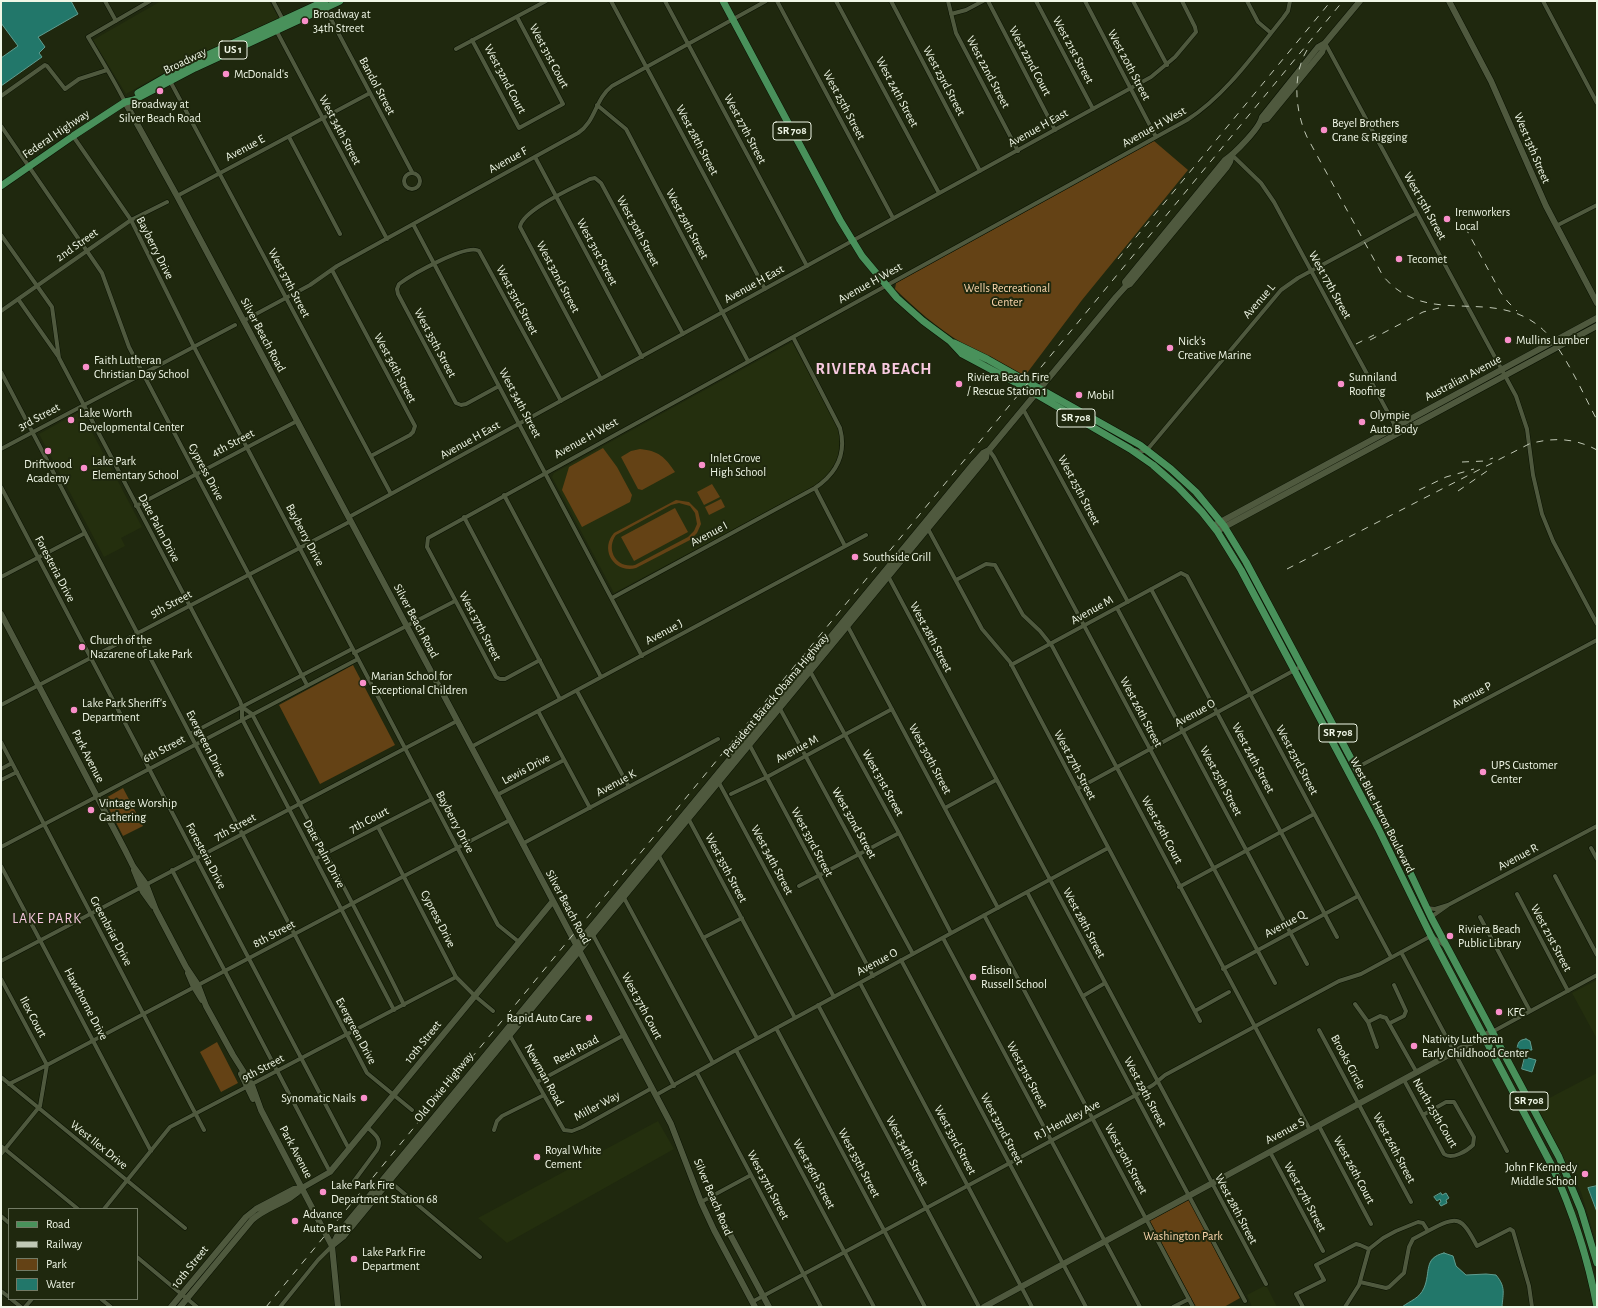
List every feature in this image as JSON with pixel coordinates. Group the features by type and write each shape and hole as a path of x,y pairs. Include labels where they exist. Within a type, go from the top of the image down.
{"main road":[{"name":"Broadway","path":"126,102 132,96 175,70 225,46 283,20 325,4 340,1"},
{"name":"West Blue Heron Boulevard","path":"723,1 852,241 886,286 910,310 950,341 987,359 1153,465 1178,487 1215,528 1241,570 1329,735 1378,828 1431,936 1557,1177 1581,1239 1597,1307"},
{"name":"President Barack Obama Highway","path":"578,948 593,935 688,819 746,738 884,570 926,526 986,458 988,451 1126,286 1125,282 1151,249 1225,160 1232,155 1261,122 1267,119 1322,52 1325,43 1360,1"},
{"name":"West 13th Street","path":"1449,1 1491,81 1535,183 1597,304"},
{"name":"Broadway","path":"126,102 134,100 194,68 276,30 325,4"},
{"path":"276,30 283,20"},
{"path":"194,68 197,64 224,51 225,46"},
{"name":"Federal Highway","path":"1,186 73,136 126,102"},
{"name":"Silver Beach Road","path":"126,102 350,519 406,627 458,721 656,1095 671,1124 701,1202 714,1230 754,1305"},
{"name":"Australian Avenue","path":"1222,524 1399,433 1597,318"},
{"name":"Australian Avenue","path":"1215,528 1396,426 1597,326"},
{"name":"West Blue Heron Boulevard","path":"1037,392 1125,436 1147,450 1184,480 1222,524 1246,562 1381,814 1426,908 1559,1157 1574,1191 1588,1230 1597,1263"},
{"name":"President Barack Obama Highway","path":"578,948 621,890 685,812 749,744 780,708 888,577 926,526"},
{"name":"Park Avenue","path":"1,614 144,886 148,901 156,910 206,1006 238,1063 241,1076 249,1087 258,1107 261,1110 332,1246"},
{"path":"1329,735 1333,735 1350,766 1356,768"},
{"path":"1351,777 1357,778 1374,810 1381,814"},
{"name":"10th Street","path":"171,1307 185,1296 252,1220 260,1213 296,1194 302,1188 330,1172 553,901"},
{"name":"Old Dixie Highway","path":"332,1246 338,1234 506,1029 578,948"},
{"name":"Old Dixie Highway","path":"332,1246 343,1238 510,1035 578,948"},
{"name":"Avenue S","path":"984,1307 1491,1032"},
{"path":"1557,1177 1561,1178 1566,1187 1580,1224 1588,1230"},
{"name":"Silver Beach Road","path":"710,1197 769,1307"},
{"path":"1581,1239 1592,1245"},
{"path":"332,1246 338,1307"},
{"name":"10th Street","path":"180,1307 185,1296"}],"street":[{"path":"105,1 116,21 150,1"},
{"path":"273,1 283,20"},
{"path":"456,49 546,1"},
{"name":"West 28th Street","path":"611,1 765,289"},
{"name":"West 27th Street","path":"665,1 807,266"},
{"name":"Avenue F","path":"243,321 310,285 332,270 535,157 585,127 592,118 597,104 612,86 766,1"},
{"name":"West 25th Street","path":"777,1 893,218"},
{"name":"West 24th Street","path":"836,1 939,193"},
{"name":"West 23rd Street","path":"891,1 980,171"},
{"name":"West 22nd Street","path":"948,1 956,33 1018,151"},
{"path":"951,14 966,10 983,1"},
{"name":"West 22nd Court","path":"988,1 1055,130"},
{"name":"West 21st Street","path":"1036,1 1093,109"},
{"name":"West 20th Street","path":"1085,1 1156,137"},
{"path":"1133,1 1167,65"},
{"name":"Avenue H East","path":"350,519 391,494 1151,77 1167,65 1181,51 1196,32 1182,1"},
{"path":"1247,1 1258,22 1271,33"},
{"path":"1544,1 1597,103"},
{"name":"Avenue H West","path":"427,540 430,536 545,472 1197,114 1215,99 1271,33 1285,16 1290,2"},
{"name":"Bandol Street","path":"325,4 412,172"},
{"name":"West 31st Court","path":"517,16 563,104 519,128"},
{"name":"Silver Beach Road","path":"116,21 88,37 126,102"},
{"name":"West 34th Street","path":"276,30 386,239"},
{"name":"West 32nd Court","path":"472,40 519,128"},
{"name":"West 15th Street","path":"1325,43 1516,396 1525,423 1536,493 1546,527 1597,624"},
{"path":"1,96 45,65 48,66 65,89 79,79 106,70"},
{"name":"West 37th Street","path":"170,81 391,494"},
{"name":"Avenue E","path":"177,196 370,93"},
{"name":"West 29th Street","path":"597,104 626,130 748,361"},
{"name":"Cypress Drive","path":"1,126 102,273 129,347 307,685"},
{"name":"Bayberry Drive","path":"73,136 130,220 194,347 498,925 519,942"},
{"path":"288,137 340,234"},
{"name":"West 17th Street","path":"1232,155 1255,177 1267,192 1399,433"},
{"name":"West 31st Street","path":"535,157 642,357"},
{"path":"412,172 417,174 421,180 418,187 413,190 408,188 404,182 407,174 412,172"},
{"name":"West 30th Street","path":"556,197 590,179 596,178 599,180 683,334"},
{"name":"West 32nd Street","path":"556,197 533,211 523,220 520,228 601,379"},
{"name":"2nd Street","path":"1,311 130,220 167,202"},
{"path":"1556,226 1597,205"},
{"name":"Avenue L","path":"1147,450 1281,290 1311,270 1417,213"},
{"name":"West 34th Street","path":"413,224 642,656"},
{"name":"Date Palm Drive","path":"1,234 52,308 59,358"},
{"name":"West 33rd Street","path":"434,264 463,250 474,249 479,251 561,401"},
{"name":"West 35th Street","path":"434,264 399,284 397,289 398,294 456,403 461,405 466,404 499,386"},
{"name":"West 36th Street","path":"332,270 415,426 414,432 410,435 371,456"},
{"name":"Date Palm Drive","path":"18,299 59,358 242,707 252,714 300,804 404,1005"},
{"name":"3rd Street","path":"1,449 235,325"},
{"path":"792,337 838,422 842,434 842,453 837,465 828,479 815,488 846,546"},
{"name":"Evergreen Drive","path":"1,372 367,1073 412,1110"},
{"name":"West 25th Street","path":"1023,409 1128,602"},
{"name":"4th Street","path":"136,506 297,421"},
{"path":"1130,449 1140,452 1147,450"},
{"name":"West 26th Street","path":"988,451 994,457 1275,984"},
{"name":"Foresteria Drive","path":"1,487 349,1149"},
{"name":"Avenue I","path":"612,598 815,488"},
{"path":"504,495 602,677"},
{"path":"464,517 560,699"},
{"name":"5th Street","path":"1,705 300,548 350,519"},
{"name":"West 27th Street","path":"926,526 982,629 1005,655 1011,665 1200,1022"},
{"path":"1,577 85,532"},
{"name":"Avenue J","path":"471,747 866,535"},
{"name":"West 37th Street","path":"427,540 427,547 496,677 505,679 540,660"},
{"name":"West 26th Court","path":"956,580 986,564 995,565 1023,615 1040,631 1050,644 1310,1130"},
{"name":"West 28th Street","path":"884,570 1266,1284"},
{"name":"Avenue M","path":"1011,665 1181,573 1184,574"},
{"name":"West 23rd Street","path":"1184,574 1187,576 1391,957"},
{"name":"West 24th Street","path":"1151,589 1337,937"},
{"path":"354,653 455,601"},
{"name":"West 25th Street","path":"1117,608 1308,964"},
{"name":"West 30th Street","path":"844,619 998,908"},
{"name":"Avenue P","path":"1356,768 1597,640"},
{"name":"6th Street","path":"190,734 352,649"},
{"name":"6th Street","path":"1,847 194,744 358,659"},
{"name":"West 31st Street","path":"807,665 899,833 951,933"},
{"name":"Avenue O","path":"1077,789 1302,666"},
{"path":"577,691 629,787"},
{"name":"West 32nd Street","path":"776,702 913,954"},
{"name":"Date Palm Drive","path":"242,707 242,719 394,1010"},
{"name":"Avenue M","path":"731,794 806,756 892,709"},
{"path":"538,711 590,808"},
{"name":"7th Street","path":"1,961 458,721"},
{"name":"West 33rd Street","path":"746,738 873,976"},
{"name":"Avenue K","path":"522,844 718,739"},
{"name":"Greenbriar Drive","path":"1,742 204,1130"},
{"name":"Lewis Drive","path":"497,795 564,760"},
{"path":"1,769 12,763"},
{"path":"1,780 17,772"},
{"name":"West 34th Street","path":"717,778 834,997"},
{"path":"944,808 996,780"},
{"name":"7th Court","path":"315,859 432,799"},
{"name":"West 35th Street","path":"685,812 795,1018"},
{"path":"1180,887 1314,814"},
{"name":"8th Street","path":"9,1084 405,877 510,820"},
{"name":"Avenue R","path":"1431,917 1448,905 1597,826"},
{"name":"Cypress Drive","path":"378,827 456,977 493,1011"},
{"path":"799,886 899,833"},
{"name":"Avenue O","path":"656,1095 757,1038 1108,848"},
{"path":"1591,848 1597,859"},
{"path":"655,849 757,1038"},
{"name":"Hawthorne Drive","path":"1,866 94,1040 151,1151"},
{"path":"172,870 330,1172"},
{"path":"1554,876 1597,955"},
{"path":"621,890 713,1064"},
{"name":"West 29th Street","path":"1027,892 1245,1302"},
{"name":"West 21st Street","path":"1517,894 1568,991"},
{"name":"Avenue Q","path":"1223,969 1358,896"},
{"name":"Avenue R","path":"1426,908 1435,909 1448,905"},
{"name":"West 30th Street","path":"984,915 1193,1307"},
{"path":"1480,917 1530,1011"},
{"path":"704,938 742,918"},
{"name":"West 37th Court","path":"593,935 674,1086"},
{"path":"1391,957 1431,936 1447,948"},
{"name":"West 31st Street","path":"943,938 1140,1307"},
{"path":"1401,952 1507,1151"},
{"name":"R J Hendley Ave","path":"754,1305 763,1297 844,1252 1136,1095 1153,1085 1165,1075 1339,981 1347,977 1361,974 1391,957"},
{"name":"West 32nd Street","path":"901,960 1086,1307"},
{"name":"Avenue S","path":"1491,1032 1597,975"},
{"name":"9th Street","path":"105,1208 170,1127 249,1087 456,977"},
{"name":"Ilex Court","path":"1,979 47,1065"},
{"name":"West 33rd Street","path":"860,983 1032,1307"},
{"path":"1083,996 1105,983"},
{"path":"1390,1023 1404,1016 1406,1011 1394,985"},
{"path":"1195,1010 1229,992"},
{"path":"1355,1004 1368,1022 1377,1047"},
{"name":"West 34th Street","path":"818,1005 979,1307"},
{"path":"1368,1022 1381,1016 1386,1018 1417,1073"},
{"name":"West 35th Street","path":"776,1028 925,1307"},
{"name":"Newman Road","path":"506,1029 564,1130"},
{"name":"Brooks Circle","path":"1320,1030 1359,1104"},
{"name":"Reed Road","path":"537,1082 624,1035"},
{"name":"West 36th Street","path":"736,1050 874,1307"},
{"path":"1,1154 41,1103 47,1065"},
{"name":"West 37th Street","path":"697,1073 822,1307"},
{"name":"West Ilex Drive","path":"1,1077 184,1228"},
{"name":"North 25th Court","path":"1404,1080 1443,1153 1449,1157 1471,1147 1474,1141 1456,1104 1448,1101 1423,1115"},
{"name":"Miller Way","path":"564,1130 572,1131 582,1127 652,1088"},
{"path":"494,1130 497,1121 502,1116 544,1095"},
{"name":"West 26th Street","path":"1359,1104 1411,1202"},
{"name":"West 26th Court","path":"1319,1126 1371,1224"},
{"path":"354,1181 378,1150 380,1144 378,1139 367,1127"},
{"path":"1,1146 77,1208"},
{"name":"West 27th Street","path":"1270,1152 1323,1251"},
{"path":"701,1202 751,1175"},
{"path":"384,1177 480,1257"},
{"path":"1360,1282 1386,1288 1389,1287 1404,1273 1409,1247 1413,1239 1448,1221 1459,1221 1468,1228 1478,1246 1510,1229 1513,1231 1529,1286 1532,1307"},
{"path":"1345,1307 1360,1282 1369,1249 1383,1238 1418,1222 1423,1223 1428,1231"},
{"path":"1303,1307 1296,1294 1324,1280 1316,1265 1356,1244 1360,1244 1369,1249"},
{"path":"280,1307 332,1246"},
{"path":"138,1258 197,1307"},
{"path":"1173,1307 1189,1298"},
{"path":"12,1300 20,1307"},
{"path":"102,1300 111,1307"}],"shaded area":[{"path":"161,1 269,1 279,18 178,65 126,94 93,40"},
{"name":"Inlet Grove High School","path":"792,342 837,425 840,437 838,458 826,478 811,488 614,593 552,477 554,473"},
{"name":"Lake Park Elementary School","path":"81,411 142,527 121,538 125,546 104,557 39,434"},
{"path":"1597,980 1597,1039 1572,993"},
{"name":"John F Kennedy Middle School","path":"1597,1073 1597,1245 1581,1192 1536,1105"},
{"path":"658,1121 674,1149 507,1243 478,1218"},
{"path":"1266,1285 1277,1307 1252,1307 1247,1295"}],"green space":[{"name":"Wells Recreational Center","path":"1154,141 1188,170 1082,300 1024,377 977,352 944,331 895,289 896,283"},
{"path":"603,448 617,467 632,495 630,502 582,527 562,490 569,467"},
{"path":"640,449 657,453 668,462 675,472 642,490 638,489 621,457 631,451"},
{"path":"712,484 720,497 704,505 697,492"},
{"path":"721,499 725,507 709,515 705,507"},
{"path":"676,500 689,502 698,511 701,524 697,533 690,540 636,568 628,569 616,564 609,553 608,546 614,533","holes":["679,503 690,506 695,513 697,524 694,531 688,537 635,565 623,564 615,557 612,552 612,547 616,535 671,505"]},
{"path":"675,508 688,532 634,561 621,537"},
{"path":"353,665 395,745 320,784 279,705"},
{"path":"123,788 143,826 123,836 104,799"},
{"path":"217,1042 238,1083 221,1092 200,1052"},
{"name":"Washington Park","path":"1189,1200 1240,1298 1224,1307 1196,1307 1150,1221"}],"water":[{"path":"1,1 71,1 78,14 38,37 45,47 39,53 42,57 1,86 1,58 18,46 1,23"},
{"path":"1526,1039 1530,1041 1532,1050 1527,1050 1524,1053 1520,1053 1517,1049 1518,1043"},
{"path":"1525,1057 1536,1060 1532,1072 1522,1069"},
{"path":"1597,1186 1597,1212 1588,1188"},
{"path":"1441,1193 1442,1195 1446,1193 1449,1198 1446,1200 1447,1203 1441,1206 1439,1203 1441,1202 1440,1199 1437,1201 1434,1197"},
{"path":"1444,1253 1453,1256 1456,1266 1466,1275 1496,1275 1503,1287 1502,1307 1402,1307 1420,1295 1426,1282 1430,1262 1437,1255"}],"railway":[{"path":"1118,259 1331,1"},
{"path":"266,1307 1343,1"},
{"path":"1307,50 1302,60 1297,82 1298,105 1303,127 1307,137 1383,276 1400,292 1419,301 1439,305 1501,309 1521,315 1540,327 1548,335 1564,357 1597,420"},
{"path":"1465,227 1501,293 1517,311"},
{"path":"1370,340 1423,312 1439,308"},
{"path":"1356,344 1374,335"},
{"path":"1287,569 1529,444 1547,440 1564,440 1580,443 1597,450"},
{"path":"1462,462 1485,461 1493,458"},
{"path":"1419,490 1446,477 1474,469"},
{"path":"1458,491 1490,469"}],"place":[{"name":"Broadway at 34th Street","path":"305,21"},
{"name":"McDonald's","path":"226,74"},
{"name":"Broadway at Silver Beach Road","path":"160,91"},
{"name":"Beyel Brothers Crane & Rigging","path":"1324,130"},
{"name":"Irenworkers Local","path":"1447,219"},
{"name":"Tecomet","path":"1399,259"},
{"name":"Mullins Lumber","path":"1508,340"},
{"name":"Nick's Creative Marine","path":"1170,348"},
{"name":"Faith Lutheran Christian Day School","path":"86,367"},
{"name":"Riviera Beach Fire / Rescue Station 1","path":"959,384"},
{"name":"Sunniland Roofing","path":"1341,384"},
{"name":"Mobil","path":"1079,395"},
{"name":"Lake Worth Developmental Center","path":"71,420"},
{"name":"Olympie Auto Body","path":"1362,422"},
{"name":"Driftwood Academy","path":"48,451"},
{"name":"Inlet Grove High School","path":"702,465"},
{"name":"Lake Park Elementary School","path":"84,468"},
{"name":"Southside Grill","path":"855,557"},
{"name":"Church of the Nazarene of Lake Park","path":"82,647"},
{"name":"Marian School for Exceptional Children","path":"363,683"},
{"name":"Lake Park Sheriff's Department","path":"74,710"},
{"name":"UPS Customer Center","path":"1483,772"},
{"name":"Vintage Worship Gathering","path":"91,810"},
{"name":"Riviera Beach Public Library","path":"1450,936"},
{"name":"Edison Russell School","path":"973,977"},
{"name":"KFC","path":"1499,1012"},
{"name":"Rapid Auto Care","path":"589,1018"},
{"name":"Nativity Lutheran Early Childhood Center","path":"1414,1046"},
{"name":"Synomatic Nails","path":"364,1098"},
{"name":"Royal White Cement","path":"537,1157"},
{"name":"John F Kennedy Middle School","path":"1585,1174"},
{"name":"Lake Park Fire Department Station 68","path":"323,1192"},
{"name":"Advance Auto Parts","path":"295,1221"},
{"name":"Lake Park Fire Department","path":"354,1259"}],"district":[{"name":"RIVIERA BEACH","path":"874,369"},
{"name":"LAKE PARK","path":"47,919"}]}
